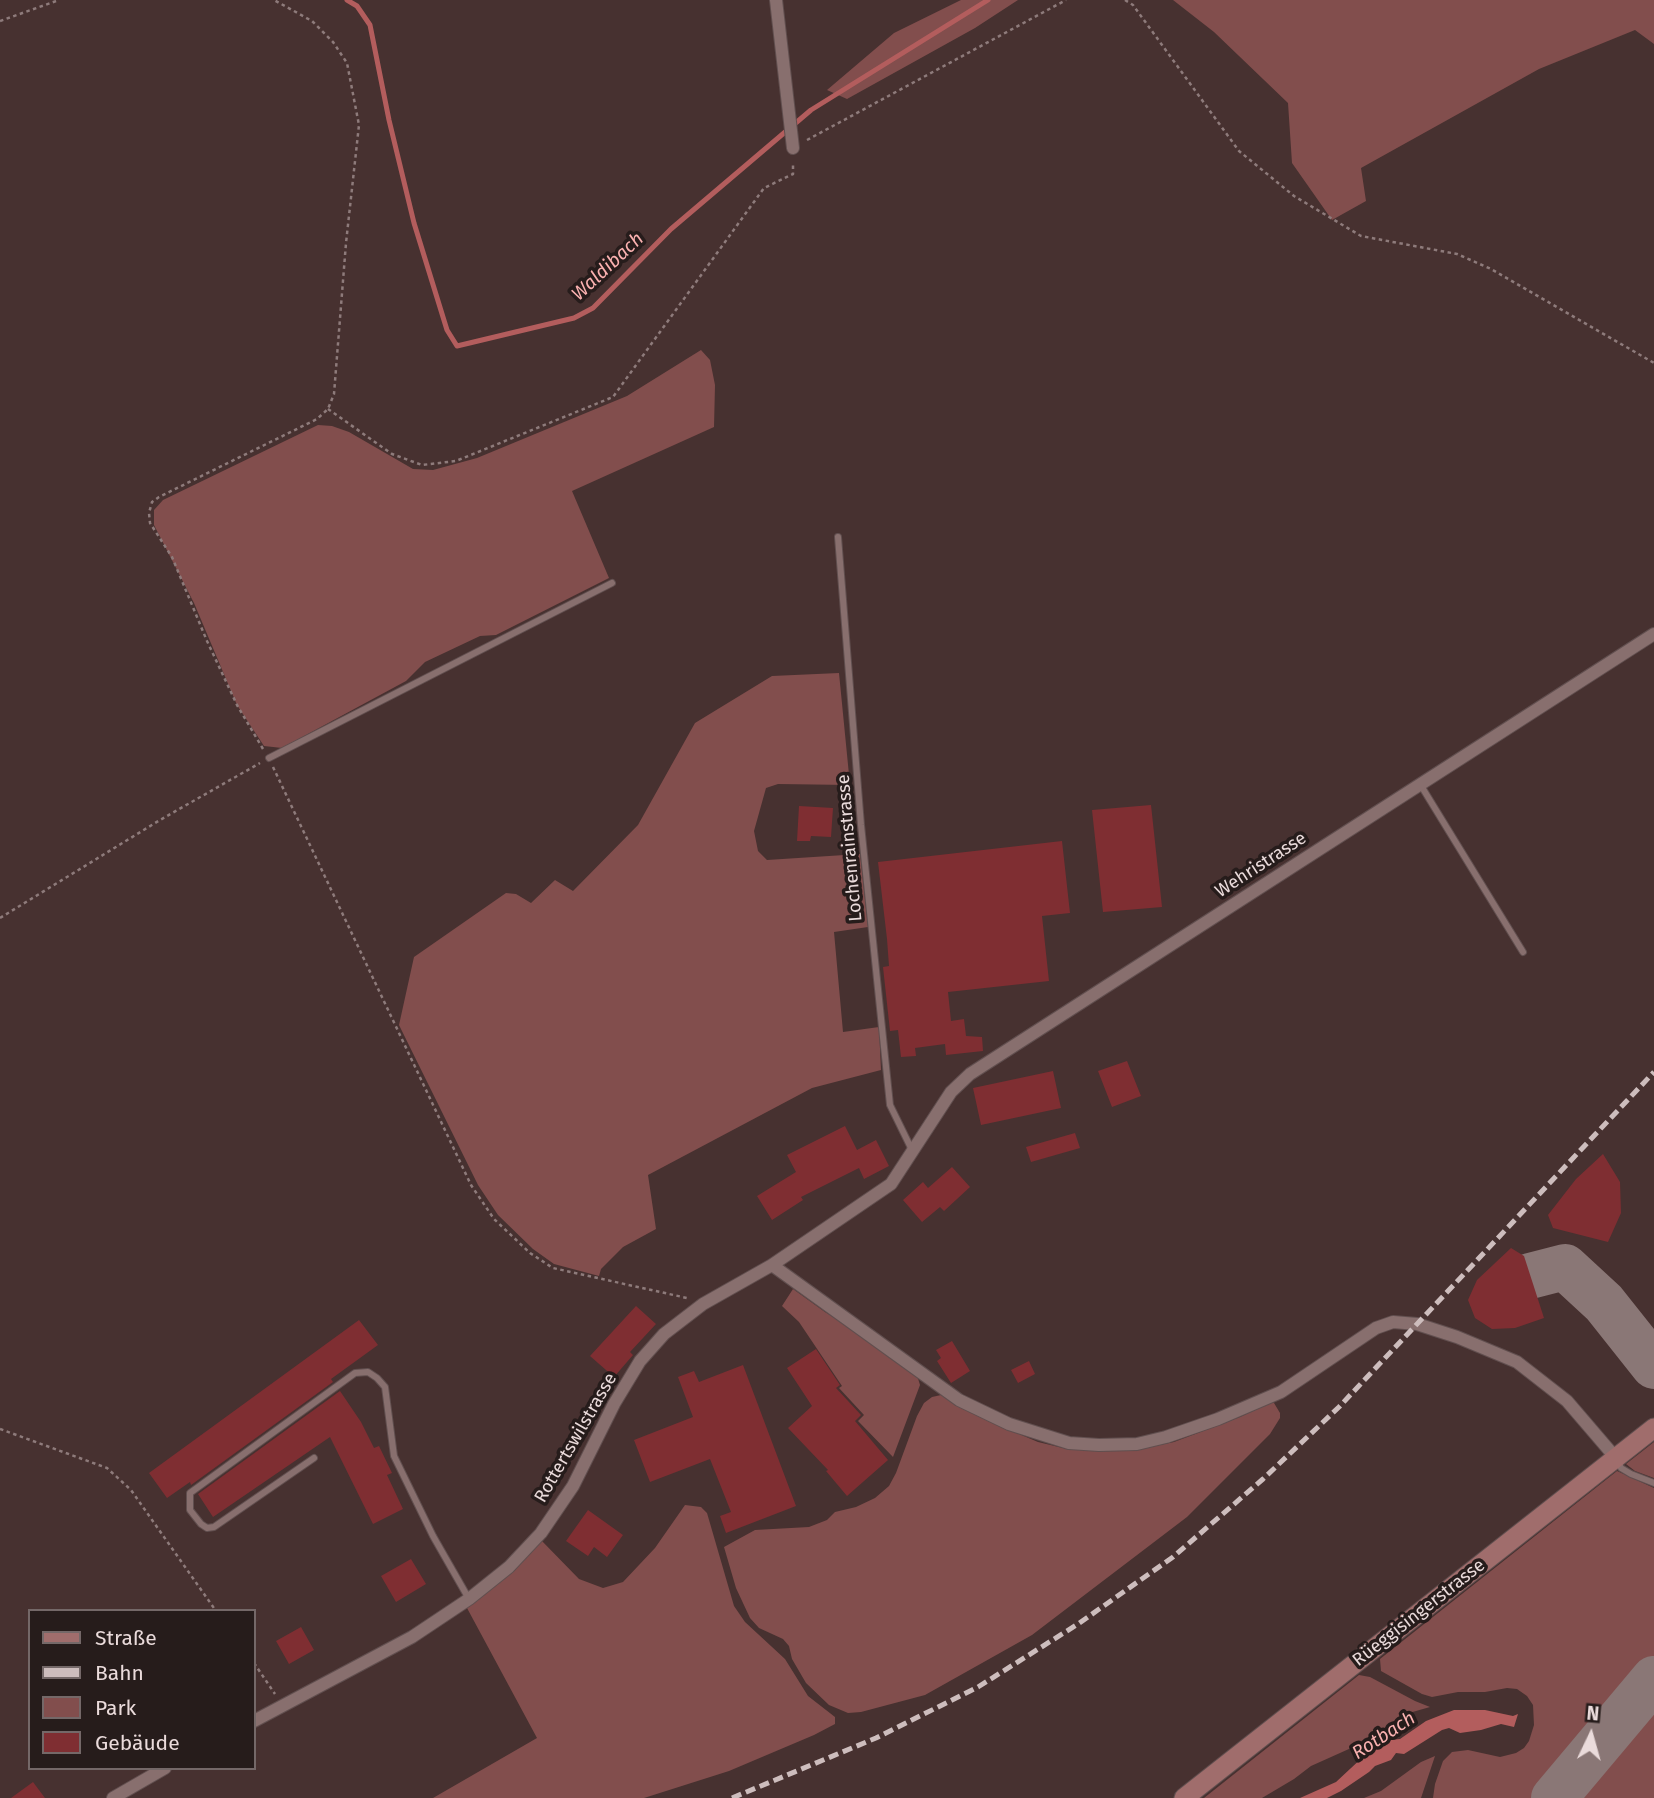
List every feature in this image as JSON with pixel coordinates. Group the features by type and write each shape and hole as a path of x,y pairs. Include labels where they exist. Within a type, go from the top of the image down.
{"main road":[{"name":"Rüeggisingerstrasse","path":"1184,1798 1654,1428"}],"street":[{"path":"776,0 793,148"},
{"name":"Wehristrasse","path":"912,1151 951,1092 970,1074 1654,634"},
{"name":"Rottertswilstrasse","path":"256,1720 412,1637 469,1600 509,1567 541,1533 573,1486 614,1404 640,1361 664,1334 703,1304 772,1265 891,1184 912,1151"},
{"path":"772,1265 960,1400 1009,1424 1069,1443 1137,1444 1167,1437 1218,1419 1281,1392 1376,1328 1393,1322 1417,1324 1444,1332 1517,1362 1567,1401 1615,1457"},
{"path":"113,1798 162,1770"}],"lane":[{"name":"Lochenrainstrasse","path":"838,537 861,825 890,1105 912,1151"},
{"path":"269,758 612,583"},
{"path":"1420,783 1523,952"},
{"path":"314,1458 214,1527 207,1528 201,1524 190,1510 190,1493 355,1373 368,1372 377,1377 385,1387 394,1456 433,1536 469,1600"},
{"path":"1615,1457 1621,1468 1654,1483"}],"path":[{"path":"0,21 59,0"},
{"path":"274,0 312,21 333,42 347,62 359,125 334,394 328,409 317,419 159,496 152,502 150,523 172,557 237,705 269,758 471,1185 494,1219 530,1253 553,1268 703,1304"},
{"path":"328,409 392,454 422,465 456,461 613,397 764,188 793,174 793,148 1066,0"},
{"path":"1125,0 1133,5 1239,151 1294,196 1360,236 1457,254 1491,269 1654,363"},
{"path":"0,918 160,820 269,758"},
{"path":"0,1429 107,1468 131,1490 215,1609"},
{"path":"256,1666 284,1705"}],"green space":[{"path":"961,0 1018,0 975,28 847,99 827,90 894,33"},
{"path":"1173,0 1654,0 1654,44 1635,30 1539,69 1361,168 1366,201 1332,220 1292,163 1288,103 1214,32"},
{"path":"701,350 710,360 715,385 714,427 572,491 609,578 496,635 480,636 425,662 406,681 282,748 264,746 237,705 194,603 154,525 154,510 163,500 318,425 332,426 349,432 413,469 433,470 477,458 627,396"},
{"path":"839,673 850,785 778,784 766,788 754,831 758,851 767,860 860,854 868,927 834,932 843,1032 879,1027 881,1070 812,1088 648,1175 656,1229 623,1247 601,1269 599,1276 554,1264 533,1249 498,1215 478,1185 399,1025 414,957 506,893 516,894 531,903 555,880 573,891 638,825 695,723 772,676"},
{"path":"793,1289 916,1372 920,1385 893,1457 858,1421 864,1415 839,1388 842,1386 799,1322 782,1306"},
{"path":"941,1395 950,1397 1005,1428 1038,1442 1063,1448 1097,1451 1129,1451 1174,1442 1270,1403 1274,1403 1280,1418 1270,1434 1187,1517 1032,1635 925,1695 848,1713 829,1705 806,1683 783,1639 759,1628 750,1618 736,1588 724,1547 755,1530 809,1527 827,1520 835,1512 856,1507 875,1498 889,1486 896,1473 924,1403"},
{"path":"1654,1442 1654,1478 1635,1471 1626,1464"},
{"path":"1617,1471 1654,1488 1654,1658 1537,1798 1433,1798 1443,1761 1452,1752 1468,1750 1500,1757 1524,1748 1534,1725 1533,1705 1527,1696 1517,1689 1507,1688 1432,1697 1422,1694 1381,1671 1380,1659"},
{"path":"685,1505 701,1507 707,1513 734,1606 745,1622 785,1659 808,1696 835,1717 835,1724 729,1771 644,1798 433,1798 537,1738 467,1608 541,1540 579,1579 603,1588 623,1582 655,1548"},
{"path":"1359,1675 1370,1677 1430,1707 1402,1715 1369,1740 1311,1766 1262,1798 1204,1798"},
{"path":"1654,1697 1654,1798 1570,1798"},
{"path":"1435,1756 1421,1798 1364,1798 1381,1791 1421,1762"}],"shaded area":[{"path":"1454,1710 1485,1710 1513,1716 1518,1714 1514,1727 1501,1724 1460,1733 1449,1728 1442,1730 1404,1754 1396,1753 1391,1760 1375,1766 1327,1798 1300,1798 1336,1782 1365,1755 1389,1740 1400,1739 1426,1721"}],"building":[{"path":"1151,805 1162,907 1103,912 1092,810"},
{"path":"799,806 833,808 831,837 811,836 810,841 797,841"},
{"path":"1062,841 1070,913 1042,916 1049,981 948,992 951,1021 964,1019 966,1036 982,1037 983,1051 946,1055 945,1044 915,1048 916,1056 901,1057 898,1030 890,1031 883,967 889,966 878,862"},
{"path":"1127,1061 1141,1096 1112,1107 1098,1071"},
{"path":"1053,1071 1061,1108 981,1125 973,1088"},
{"path":"845,1126 857,1150 876,1140 889,1166 864,1179 859,1168 801,1197 803,1200 772,1220 757,1196 796,1172 787,1155"},
{"path":"1075,1133 1080,1148 1031,1162 1026,1147"},
{"path":"1603,1154 1620,1182 1621,1213 1608,1242 1553,1228 1548,1215 1576,1179"},
{"path":"952,1167 970,1187 944,1211 940,1207 922,1222 903,1200 923,1182 928,1188"},
{"path":"1511,1248 1524,1256 1544,1318 1515,1328 1492,1329 1475,1318 1468,1300 1477,1280"},
{"path":"636,1306 656,1324 630,1352 633,1355 614,1377 590,1356"},
{"path":"359,1320 378,1345 331,1379 333,1382 191,1485 190,1482 167,1498 149,1473"},
{"path":"952,1341 970,1371 951,1383 937,1361 941,1358 936,1350"},
{"path":"816,1349 840,1385 836,1388 861,1415 855,1421 888,1460 847,1496 826,1471 828,1470 788,1428 812,1406 787,1368"},
{"path":"1029,1361 1035,1374 1018,1383 1011,1370"},
{"path":"743,1365 796,1506 726,1533 720,1516 731,1512 710,1459 650,1482 634,1440 693,1417 678,1377 694,1371 699,1382"},
{"path":"340,1391 361,1422 374,1448 379,1446 392,1473 387,1475 403,1509 373,1524 330,1437 213,1517 198,1494"},
{"path":"588,1510 623,1535 607,1557 594,1547 588,1556 566,1541"},
{"path":"411,1559 426,1584 396,1602 381,1576"},
{"path":"301,1627 314,1650 289,1664 276,1641"},
{"path":"33,1782 45,1798 11,1798"}],"waterway":[{"name":"Waldibach","path":"347,0 357,6 370,25 414,223 447,330 457,346 574,318 593,308 671,229 811,110 988,0"}],"taxiway":[{"path":"1530,1276 1565,1267 1604,1303 1654,1366"},
{"path":"1554,1798 1654,1679"}],"railway":[{"path":"732,1798 876,1738 978,1687 1078,1624 1173,1557 1263,1479 1339,1407 1654,1072"}],"water label":[{"name":"Rotbach","path":"1384,1736"}]}
